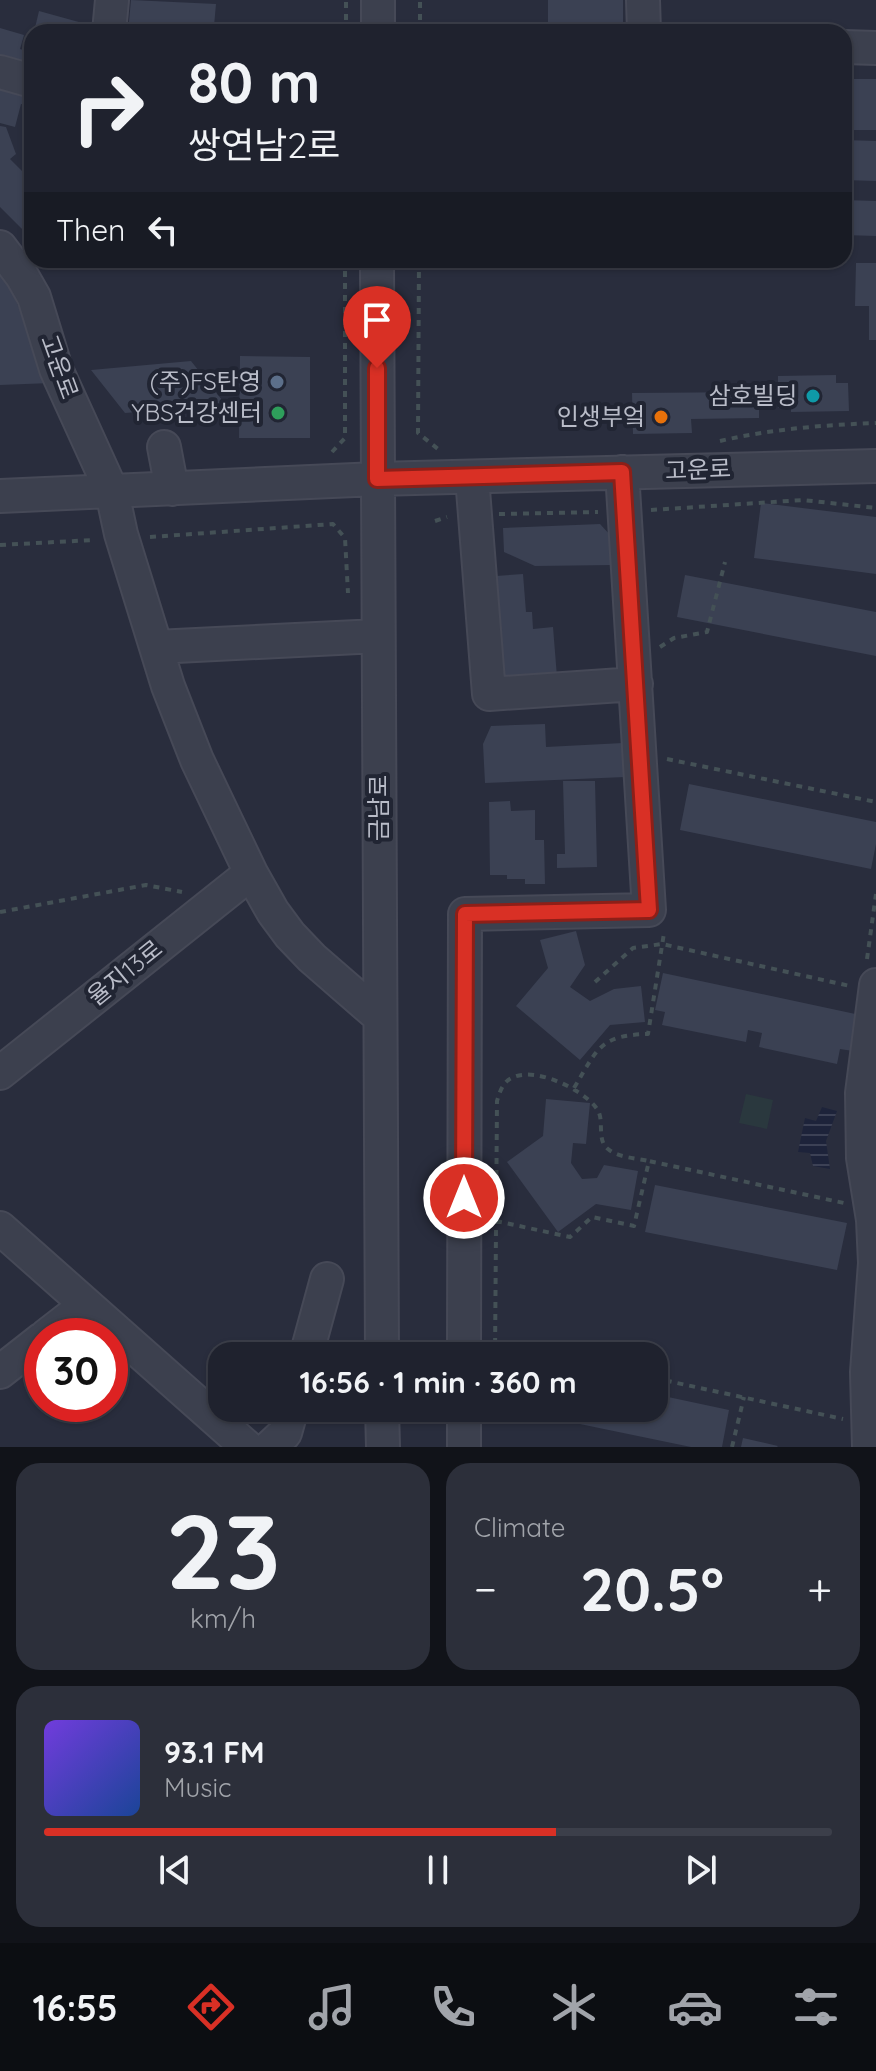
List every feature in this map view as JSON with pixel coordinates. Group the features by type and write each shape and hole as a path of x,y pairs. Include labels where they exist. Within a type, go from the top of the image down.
{"street":[{"path":"110,24 112,0"},
{"path":"378,0 378,24"},
{"path":"643,0 644,24"},
{"path":"852,47 876,48"},
{"path":"0,72 24,79"},
{"name":"고운로","path":"0,247 34,297 56,369 112,492 123,539 168,686 197,760 251,873"},
{"name":"금남로","path":"377,268 382,1342"},
{"path":"164,447 172,489"},
{"name":"고운로","path":"0,496 377,479 876,466"},
{"path":"464,1342 465,914 649,910 622,472"},
{"path":"472,477 489,694 636,684"},
{"path":"156,647 378,636"},
{"path":"251,873 290,935 318,964 380,1017"},
{"name":"율지13로","path":"0,1073 251,873"},
{"path":"869,1447 867,1372 875,1263 873,1220 863,1158 862,1093 870,987"},
{"path":"0,1228 247,1447"},
{"path":"310,1342 327,1279"},
{"path":"69,1318 86,1305"},
{"path":"0,1372 24,1353"},
{"path":"270,1447 285,1433 288,1422"},
{"path":"382,1422 383,1447"},
{"path":"464,1422 464,1447"}],"path":[{"path":"346,0 346,24"},
{"path":"420,0 420,24"},
{"path":"329,453 345,438 345,268"},
{"path":"419,268 418,433 443,454"},
{"path":"708,444 765,433 876,423"},
{"path":"435,521 455,514 624,512 803,500 876,508"},
{"path":"139,537 333,524 345,538 348,593"},
{"path":"0,545 100,540"},
{"path":"657,653 663,643 674,638 707,632 725,562"},
{"path":"668,773 667,756 876,802"},
{"path":"0,912 146,885 218,899"},
{"path":"574,1088 597,1049 611,1039 648,1034 665,930"},
{"path":"595,982 633,948 662,944 870,987"},
{"path":"496,1342 497,1101 502,1087 512,1077 524,1075 574,1088 584,1094 599,1112 602,1141 606,1148 619,1155 849,1204"},
{"path":"496,1221 570,1237 592,1217 634,1226 649,1161"},
{"path":"668,1381 844,1419"},
{"path":"732,1447 744,1397"}],"shaded area":[{"path":"746,1094 773,1100 767,1129 739,1123"}],"water":[{"path":"822,1107 837,1111 826,1141 830,1169 813,1166 810,1153 798,1152 805,1118 816,1121"}],"building":[{"path":"131,0 216,4 214,24 129,24"},
{"path":"548,0 623,0 623,24 548,23"},
{"path":"39,11 86,24 36,24"},
{"path":"0,28 24,35 20,49 24,50 23,66 0,59"},
{"path":"852,79 876,79 876,130 852,130"},
{"path":"0,85 24,91 24,104 21,104 15,127 0,123"},
{"path":"0,126 6,127 16,154 10,159 24,173 24,231 0,207"},
{"path":"852,140 876,141 876,181 852,180"},
{"path":"852,200 876,201 876,236 852,235"},
{"path":"0,263 51,383 0,385"},
{"path":"856,263 876,263 876,340 869,340 869,306 855,306"},
{"path":"240,356 310,357 310,438 239,438"},
{"path":"191,361 226,405 125,413 91,370"},
{"name":"삼호빌딩","path":"836,375 836,383 848,383 849,411 791,412 791,408 778,408 778,376"},
{"path":"759,392 759,418 691,419 692,433 633,434 632,393"},
{"path":"761,503 876,517 876,574 754,558"},
{"path":"600,524 612,537 613,565 535,566 504,552 503,528"},
{"path":"523,574 526,612 532,612 533,629 553,627 557,677 504,681 496,576"},
{"path":"685,575 876,612 876,656 677,617"},
{"path":"545,724 546,747 623,743 625,777 485,783 483,744 491,726"},
{"path":"563,781 595,781 597,867 557,868 557,854 565,854"},
{"path":"689,784 876,822 871,869 680,830"},
{"path":"510,801 511,811 535,810 535,840 544,840 545,884 525,884 525,879 490,875 489,802"},
{"path":"576,931 585,965 570,987 590,1001 614,989 641,986 645,1022 610,1025 580,1060 516,1006 548,968 540,940"},
{"path":"663,973 860,1015 853,1051 840,1049 837,1064 759,1047 762,1033 748,1030 746,1042 662,1025 665,1012 655,1010"},
{"path":"546,1099 590,1103 586,1144 573,1143 571,1163 582,1179 597,1178 604,1165 638,1171 631,1210 596,1204 558,1232 507,1162 543,1136"},
{"path":"655,1185 847,1223 837,1270 645,1232"},
{"path":"668,1397 729,1410 722,1447 691,1447 570,1422 668,1422"},
{"path":"743,1438 778,1446 741,1447"}],"place":[{"name":"(주)FS탄영","path":"277,382"},
{"name":"삼호빌딩","path":"813,396"},
{"name":"YBS건강센터","path":"278,413"},
{"name":"인생부엌","path":"661,417"}],"route":[{"path":"377,368 377,479 622,472 649,910 465,914 464,1198"}]}
